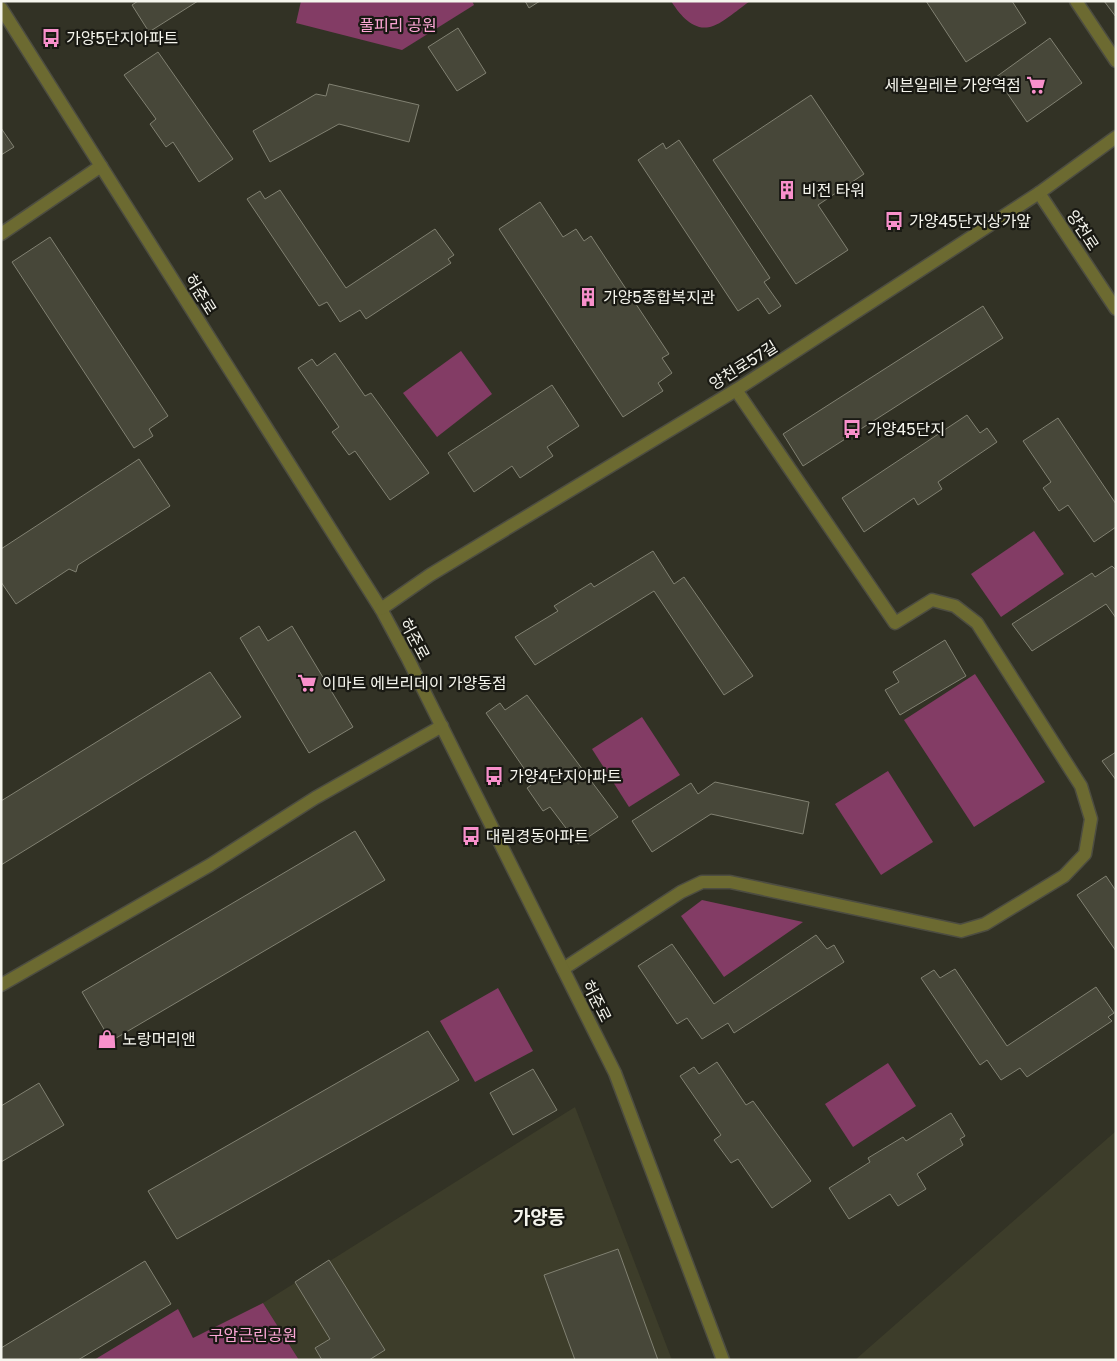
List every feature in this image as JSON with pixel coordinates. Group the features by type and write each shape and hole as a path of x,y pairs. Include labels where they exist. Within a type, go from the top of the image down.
{"street":[{"path":"1076,1 1116,61"},
{"name":"허준로","path":"1,8 381,609 442,726 615,1073 723,1360"},
{"name":"양천로57길","path":"381,609 430,575 736,390 1039,193 1116,137"},
{"path":"1,234 102,166"},
{"name":"양천로","path":"1039,193 1116,309"},
{"path":"563,969 681,892 702,882 730,882 961,931 985,924 1064,876 1085,854 1091,818 1081,786 977,623 956,606 932,600 895,623 736,390"},
{"path":"1,985 210,865 315,798 442,726"}],"shaded area":[{"path":"575,1107 672,1360 299,1360 263,1303"},
{"path":"1116,1131 1116,1360 855,1360"}],"green space":[{"name":"풀피리 공원","path":"301,1 472,1 474,5 402,50 296,23"},
{"path":"671,1 750,1 722,22 706,28 694,25 688,21"},
{"path":"461,351 492,394 437,437 403,393"},
{"path":"1034,531 1064,574 1001,617 971,574"},
{"path":"975,674 1045,782 974,827 904,720"},
{"path":"642,717 680,775 629,807 592,749"},
{"path":"888,771 933,842 881,875 835,804"},
{"path":"702,900 803,922 724,977 681,916"},
{"path":"498,988 533,1051 475,1082 440,1021"},
{"path":"888,1063 916,1106 853,1147 825,1104"},
{"name":"구암근린공원","path":"263,1303 299,1360 94,1360 178,1309 193,1338"}],"building":[{"path":"138,1 198,1 149,32 132,5"},
{"path":"525,1 540,1 529,8"},
{"path":"926,1 1012,1 1026,23 966,62"},
{"path":"1104,1 1116,1 1116,17"},
{"path":"458,28 486,73 457,91 428,47"},
{"path":"1050,38 1082,83 1027,122 996,77"},
{"path":"158,52 233,159 199,182 173,142 166,147 150,124 156,119 124,75"},
{"path":"329,84 419,105 409,142 339,124 270,162 253,131 316,94 326,96"},
{"name":"비전 타워","path":"811,95 864,174 818,205 848,250 796,284 713,160"},
{"path":"1,128 14,147 1,155"},
{"path":"679,140 770,278 764,282 781,306 769,314 758,298 738,311 638,160 663,143 666,149"},
{"path":"280,190 346,288 435,229 454,255 448,259 451,263 366,319 360,310 340,322 327,302 319,306 247,199 260,191 265,199"},
{"name":"가양5종합복지관","path":"540,202 563,237 576,229 584,241 591,236 669,354 662,358 672,373 658,383 663,391 623,417 499,229"},
{"path":"50,237 168,416 149,429 153,436 134,448 12,262"},
{"path":"983,306 1003,338 803,466 783,434"},
{"path":"335,353 365,396 371,393 429,473 390,500 355,451 349,455 332,432 339,427 298,368 312,359 317,366"},
{"path":"552,385 579,426 547,447 553,456 520,478 512,466 474,492 448,453"},
{"path":"967,415 980,433 987,428 997,442 938,482 942,489 918,505 914,498 864,532 842,498"},
{"path":"1058,418 1116,504 1116,527 1094,542 1068,505 1059,511 1043,488 1051,482 1023,441"},
{"path":"139,459 170,506 78,565 76,572 69,569 16,604 1,582 1,549"},
{"path":"653,551 674,584 684,577 753,676 724,695 654,591 535,665 515,637 558,611 554,606 591,583 594,587"},
{"path":"1112,566 1116,570 1116,618 1106,604 1032,651 1012,624 1092,573 1095,577"},
{"path":"259,626 268,641 292,626 353,727 309,753 240,638"},
{"path":"945,640 966,676 900,715 885,690 899,682 893,672"},
{"path":"210,672 241,717 1,865 1,801"},
{"path":"527,695 618,817 578,844 550,807 543,811 527,788 534,783 486,713 500,703 505,710"},
{"path":"1116,752 1116,780 1102,761"},
{"path":"715,782 809,802 803,834 711,814 652,852 632,821 691,783 698,794"},
{"path":"355,831 385,880 111,1041 82,992"},
{"path":"1106,876 1116,891 1116,951 1077,895"},
{"path":"816,935 827,949 834,945 844,962 734,1033 728,1023 702,1039 687,1018 677,1024 638,966 672,944 714,1004"},
{"path":"955,969 1007,1046 1096,987 1114,1013 1108,1017 1112,1021 1027,1077 1020,1068 1001,1080 987,1060 980,1065 921,978 934,970 940,978"},
{"path":"428,1031 459,1080 177,1239 148,1191"},
{"path":"717,1062 746,1105 753,1101 811,1181 772,1208 738,1159 731,1163 714,1140 721,1135 680,1076 694,1067 699,1074"},
{"path":"533,1069 557,1110 513,1135 490,1093"},
{"path":"39,1083 64,1125 1,1162 1,1106"},
{"path":"951,1113 965,1136 960,1139 963,1145 917,1174 926,1189 898,1206 890,1194 849,1219 829,1188 870,1162 868,1158 903,1137 906,1141"},
{"path":"618,1249 658,1360 575,1360 544,1275"},
{"path":"329,1260 385,1350 369,1360 322,1360 315,1348 330,1339 295,1282"},
{"path":"145,1261 171,1304 78,1360 1,1360 1,1348"}],"place":[{"name":"가양5단지아파트","path":"51,38"},
{"name":"세븐일레븐 가양역점","path":"1036,85"},
{"name":"비전 타워","path":"787,190"},
{"name":"가양45단지상가앞","path":"894,221"},
{"name":"가양5종합복지관","path":"588,297"},
{"name":"가양45단지","path":"852,429"},
{"name":"이마트 에브리데이 가양동점","path":"307,683"},
{"name":"가양4단지아파트","path":"494,776"},
{"name":"대림경동아파트","path":"471,836"},
{"name":"노랑머리앤","path":"107,1039"}],"district":[{"name":"가양동","path":"539,1216"}]}
